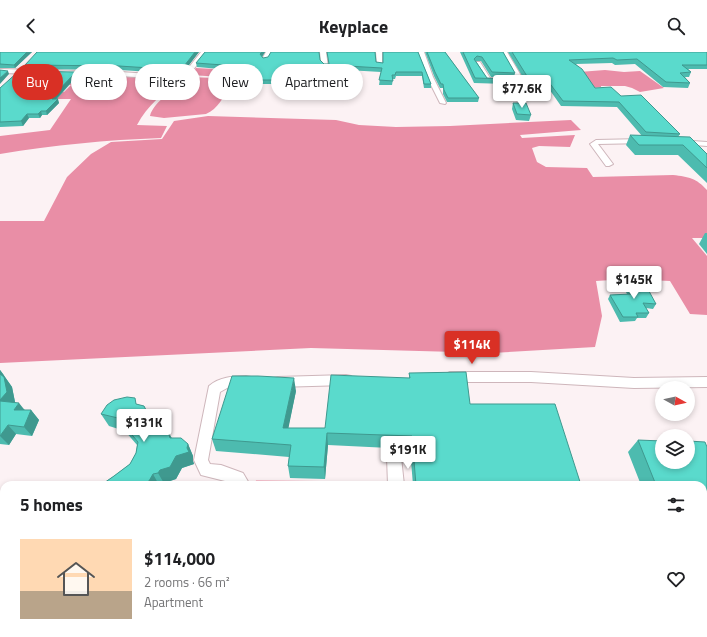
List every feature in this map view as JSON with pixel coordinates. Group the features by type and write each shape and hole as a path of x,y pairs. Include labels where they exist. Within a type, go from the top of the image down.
{"street":[{"path":"63,71 184,78 204,52"},
{"path":"265,59 269,52"},
{"path":"323,52 325,64"},
{"path":"379,52 380,65"},
{"path":"421,52 430,77 443,103"},
{"path":"478,64 488,80 522,83 504,52"},
{"path":"0,71 12,69"},
{"path":"609,164 594,144 596,142 654,141"},
{"path":"673,142 707,144"},
{"path":"441,377 531,377 634,383 707,382"},
{"path":"240,481 238,478 220,472 206,470 201,460 214,390 218,386 224,383 358,380"},
{"path":"394,457 396,481"}],"shaded area":[{"path":"208,52 249,52 243,64 199,63"},
{"path":"200,68 208,69 208,76 200,76"},
{"path":"605,70 624,72 640,71 664,88 640,92 625,86 601,86 592,88 579,72"},
{"path":"63,73 71,73 71,85 63,85"},
{"path":"127,76 135,76 135,100 156,100 137,125 167,126 161,138 80,143 0,154 0,136 50,130 71,99 127,100"},
{"path":"200,77 208,78 208,100 222,100 214,109 206,114 164,118 150,116 156,105 161,100 200,100"},
{"path":"71,85 71,99 63,99 64,92"},
{"path":"208,116 336,120 359,125 396,127 571,120 581,130 520,135 522,138 575,135 570,147 539,146 532,148 537,162 546,167 587,168 593,177 684,176 696,181 707,190 707,238 692,238 707,256 707,315 690,314 670,281 627,279 596,281 602,316 595,347 492,353 311,348 0,363 0,221 44,221 67,177 91,154 111,142 162,139 174,121"},
{"path":"256,480 320,481 256,481"}],"building":[{"path":"0,52 27,52 15,64 0,64"},
{"path":"37,52 195,52 186,64 135,64 135,67 127,67 127,64 71,64 71,65 63,65 63,64 26,64"},
{"path":"205,52 262,52 260,54 263,58 268,57 271,52 319,52 320,60 324,64 271,64 271,80 263,80 263,64 196,63"},
{"path":"327,52 375,52 376,62 383,63 383,52 418,52 431,84 424,84 422,72 396,72 395,75 392,75 393,81 379,80 382,68 363,67 363,64 329,64"},
{"path":"427,52 445,52 479,98 448,98 443,84 441,84 435,72"},
{"path":"463,52 503,52 515,73 492,72 482,57 477,56 474,59 487,78 499,79 475,78"},
{"path":"512,52 707,52 707,65 682,65 691,72 680,73 690,83 666,82 637,59 617,60 613,58 569,60 582,69 595,88 611,87 621,96 641,95 680,134 646,132 619,102 563,101 548,81 530,81"},
{"path":"0,70 8,71 0,78"},
{"path":"63,72 71,72 71,77 63,86"},
{"path":"12,77 12,100 57,100 46,111 41,111 38,114 27,114 21,121 0,122 0,88"},
{"path":"507,79 519,80 521,81 508,81"},
{"path":"513,103 526,103 531,115 517,114"},
{"path":"630,135 690,137 707,154 707,168 683,145 639,145"},
{"path":"625,281 644,282 656,304 643,303 649,313 636,313 638,317 623,317 610,295 631,294"},
{"path":"466,372 470,404 555,404 580,481 416,481 412,436 327,433 324,467 288,466 291,445 212,439 232,376 294,378 283,428 325,428 331,375 410,378 409,373"},
{"path":"0,374 4,377 7,392 0,400"},
{"path":"127,397 135,398 136,404 144,406 148,414 154,414 166,426 170,438 181,438 188,444 187,448 189,452 176,456 170,467 153,474 149,481 107,481 130,464 136,453 138,442 118,418 101,414 107,405 114,400"},
{"path":"0,401 19,403 14,410 31,410 24,427 8,425 0,436"},
{"path":"638,440 655,441 655,469 695,469 695,441 705,442 707,447 707,481 654,481"}]}
